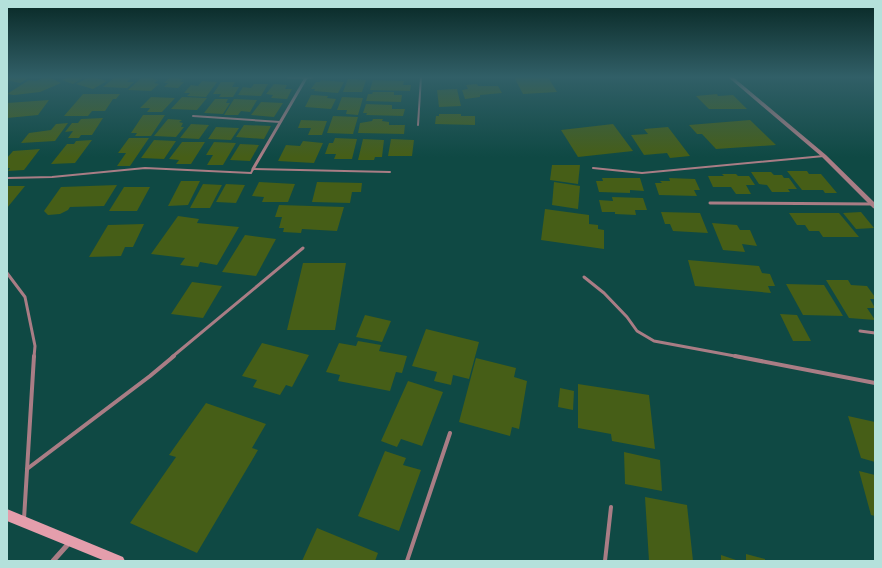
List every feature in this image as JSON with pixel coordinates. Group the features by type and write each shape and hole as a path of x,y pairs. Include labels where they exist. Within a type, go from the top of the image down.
{"main road":[{"path":"7,515 119,561"}],"street":[{"path":"253,169 291,104"},
{"path":"762,104 824,156 874,205"},
{"path":"53,561 71,540"}],"lane":[{"path":"418,125 419,104"},
{"path":"193,116 280,122"},
{"path":"593,168 642,173 824,156"},
{"path":"7,178 52,177 146,168 251,173 253,169 390,172"},
{"path":"710,203 874,205"},
{"path":"27,469 150,376 304,248"},
{"path":"7,273 25,297 35,346 24,523"},
{"path":"584,277 604,293 627,317 637,331 654,341 875,383"},
{"path":"860,331 875,333"},
{"path":"407,561 450,433"},
{"path":"605,561 611,507"}],"building":[{"path":"7,104 46,104 38,115 7,118"},
{"path":"75,104 110,104 105,111 92,111 88,116 64,116"},
{"path":"144,104 170,104 162,112 147,112 150,108 140,108"},
{"path":"176,104 202,104 197,110 171,109"},
{"path":"211,104 230,104 223,114 204,113"},
{"path":"231,104 255,104 250,112 241,111 238,115 224,115"},
{"path":"260,104 283,104 274,117 251,115"},
{"path":"307,104 334,104 331,109 305,107"},
{"path":"339,104 361,104 358,115 346,114 347,110 337,110"},
{"path":"366,104 392,105 392,109 405,109 403,116 366,115 367,113 363,113"},
{"path":"439,104 460,104 461,106 439,107"},
{"path":"704,104 742,104 747,109 709,109"},
{"path":"439,114 461,114 461,116 475,116 475,125 435,124 436,116 439,116"},
{"path":"143,115 165,115 151,136 135,136 137,133 131,133"},
{"path":"333,116 358,117 353,134 327,133"},
{"path":"103,118 92,135 81,135 79,138 68,138 73,131 65,132 72,123 78,123 81,119"},
{"path":"168,119 182,120 179,122 183,123 181,127 184,127 176,137 154,136"},
{"path":"373,119 383,119 382,121 389,122 389,125 405,125 404,134 358,133 360,123 372,121"},
{"path":"301,120 327,121 322,135 308,135 311,128 298,128"},
{"path":"750,120 776,145 716,149 702,134 697,134 689,125"},
{"path":"68,123 55,141 21,143 29,133 51,130 56,124"},
{"path":"191,124 209,125 199,139 180,138"},
{"path":"613,124 633,151 578,157 561,130"},
{"path":"244,125 271,126 264,139 236,137"},
{"path":"216,127 239,128 231,140 208,139"},
{"path":"668,127 690,156 670,158 667,153 644,155 631,135 648,134 644,129"},
{"path":"129,138 149,138 130,166 117,166 126,153 118,153"},
{"path":"335,138 357,139 352,159 334,159 336,154 325,154 329,143 333,143"},
{"path":"363,139 384,140 382,157 375,157 374,160 358,160"},
{"path":"391,139 414,140 412,156 388,156"},
{"path":"92,140 75,163 51,164 67,144 74,144 76,141"},
{"path":"154,140 176,141 164,159 141,158"},
{"path":"303,141 323,143 314,163 278,161 286,145 300,146"},
{"path":"182,142 205,142 191,164 176,164 179,160 169,159"},
{"path":"214,142 236,143 223,165 207,165 213,155 206,155"},
{"path":"240,144 259,145 250,161 230,160"},
{"path":"40,149 24,170 8,171 10,168 7,168 7,158 13,151"},
{"path":"552,165 580,165 578,184 550,180"},
{"path":"787,171 807,171 809,174 821,174 837,193 825,193 823,190 802,190"},
{"path":"751,172 771,172 774,175 782,175 784,178 789,178 797,189 788,189 790,192 772,192 767,185 759,184"},
{"path":"722,174 749,176 755,185 746,185 751,194 736,194 731,187 713,187 708,176 724,176"},
{"path":"602,178 640,178 644,191 630,190 630,193 599,192 596,181 603,181"},
{"path":"669,178 695,179 700,190 694,190 697,196 659,195 655,183 662,183 660,181 670,181"},
{"path":"181,181 200,181 188,205 168,206"},
{"path":"259,182 295,184 288,202 262,202 264,197 252,196"},
{"path":"317,182 362,183 361,192 352,192 350,203 312,202"},
{"path":"554,182 580,186 578,209 552,205"},
{"path":"203,184 222,185 210,208 190,208"},
{"path":"226,184 245,185 236,203 216,202"},
{"path":"117,185 104,206 70,207 68,210 60,214 48,215 44,211 61,187"},
{"path":"7,186 25,186 7,208"},
{"path":"124,187 150,187 137,211 109,211"},
{"path":"612,197 643,198 647,210 635,210 636,215 602,212 599,200 613,201"},
{"path":"279,205 344,207 337,231 302,229 301,233 283,232 284,228 279,228 282,217 275,217"},
{"path":"545,209 589,215 589,224 598,225 598,229 604,230 604,249 541,240"},
{"path":"661,212 700,213 708,233 673,231 670,224 665,224"},
{"path":"861,212 874,228 856,229 843,213"},
{"path":"789,213 839,213 859,237 823,237 819,231 809,231 805,225 797,225"},
{"path":"178,216 199,219 197,223 239,227 217,265 200,262 198,267 180,265 185,258 151,254"},
{"path":"712,223 737,225 740,230 750,230 757,246 742,244 745,252 723,250"},
{"path":"144,224 133,247 125,247 121,256 89,257 108,225"},
{"path":"245,235 276,239 256,276 222,272"},
{"path":"688,260 759,266 762,273 770,274 775,286 768,286 771,293 695,286"},
{"path":"303,263 346,263 335,330 287,330"},
{"path":"826,280 848,280 851,285 867,286 875,297 875,299 870,299 875,308 867,308 875,320 849,318"},
{"path":"192,282 222,286 203,318 171,314"},
{"path":"786,284 824,285 843,316 803,315"},
{"path":"780,314 797,315 811,341 793,341"},
{"path":"365,315 391,321 382,342 356,337"},
{"path":"426,329 479,342 469,379 453,375 451,385 434,381 437,372 412,366"},
{"path":"358,341 381,345 379,351 407,356 402,373 396,372 390,391 338,381 340,375 326,372 339,343 356,346"},
{"path":"262,343 309,355 292,387 286,385 280,395 253,387 257,380 242,376"},
{"path":"476,358 516,368 514,377 527,381 519,429 512,427 510,436 459,422"},
{"path":"408,381 443,392 422,446 401,439 397,447 381,441"},
{"path":"578,384 649,395 655,449 612,441 611,434 578,428"},
{"path":"560,388 574,391 573,410 558,407"},
{"path":"206,403 266,424 252,448 258,450 197,553 130,523 176,457 169,455"},
{"path":"848,416 875,422 875,462 861,458"},
{"path":"385,451 406,458 403,465 421,470 399,531 358,516"},
{"path":"624,452 660,460 662,491 625,484"},
{"path":"859,471 875,475 875,516 871,515"},
{"path":"645,497 687,505 693,561 649,561"},
{"path":"317,528 378,553 375,561 302,561"},
{"path":"746,554 765,559 765,561 746,561"},
{"path":"721,555 739,561 721,561"}]}
